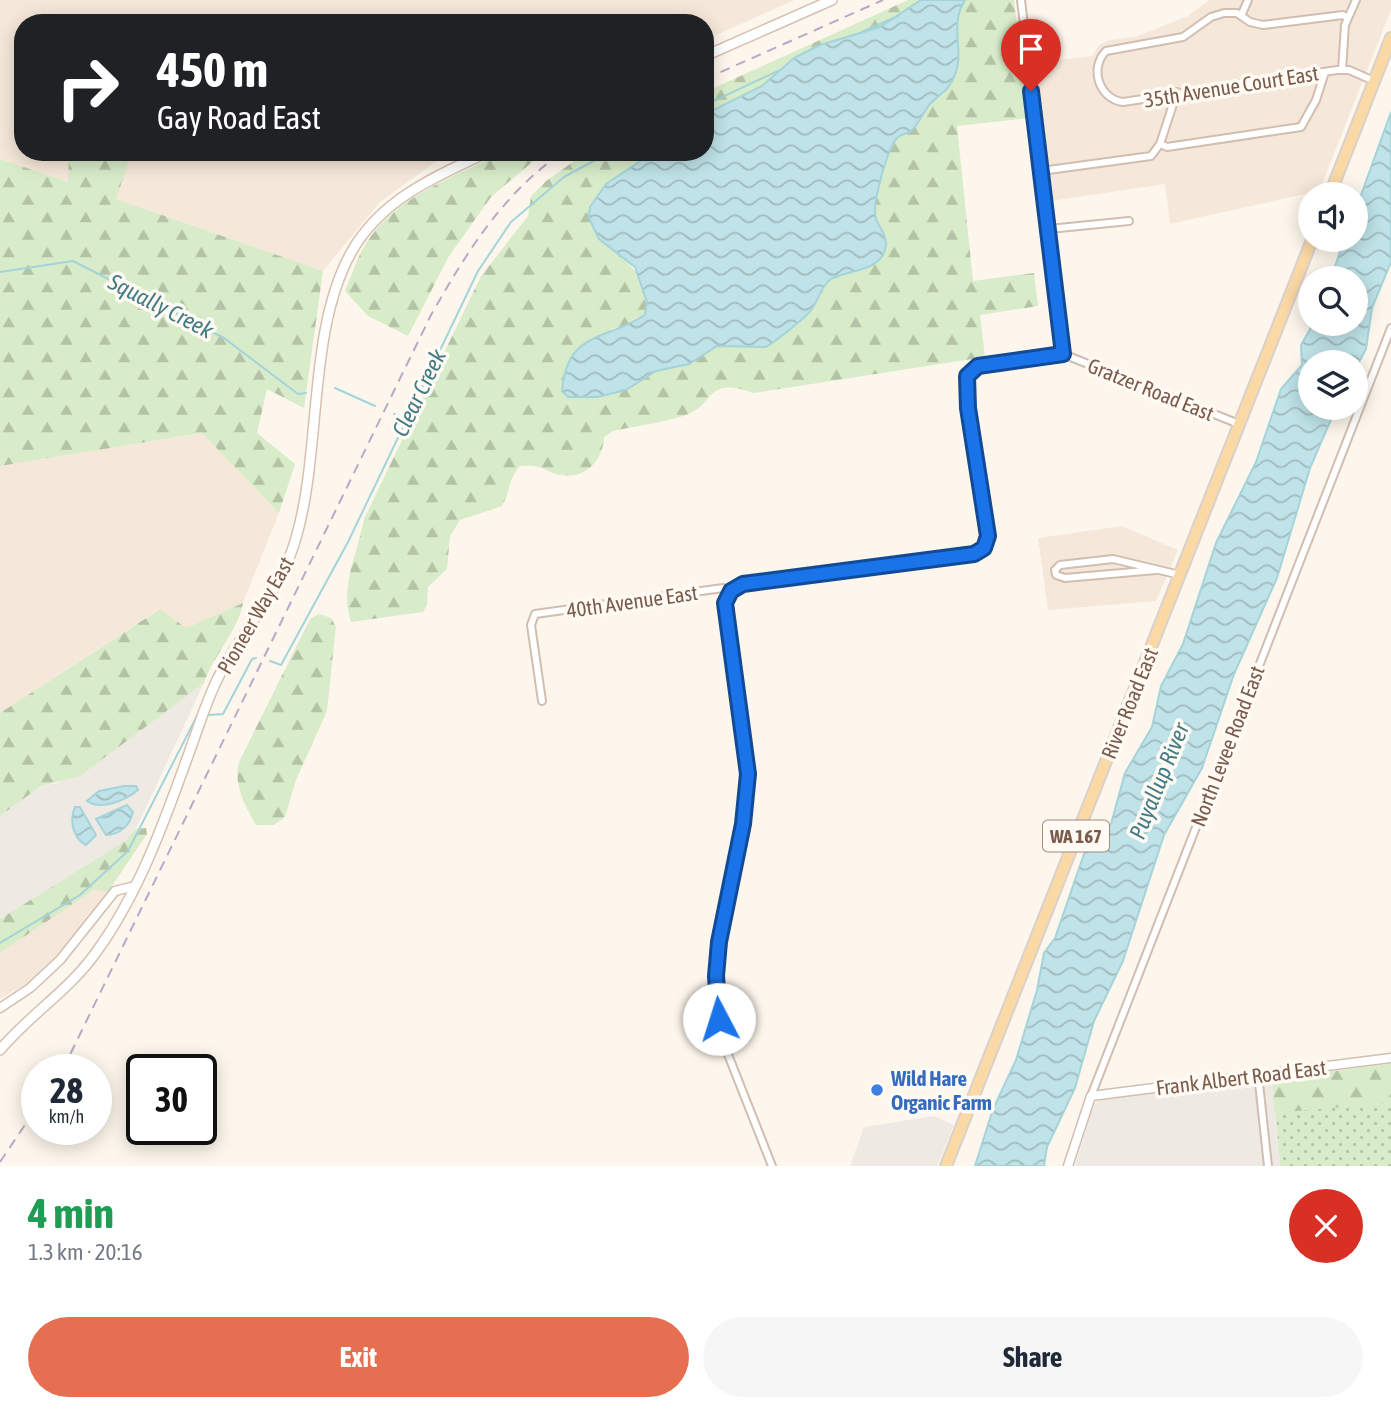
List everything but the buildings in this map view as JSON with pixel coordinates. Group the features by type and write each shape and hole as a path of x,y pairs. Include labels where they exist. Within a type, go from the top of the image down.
{"main road":[{"path":"714,52 832,0"},
{"path":"1335,182 1391,38"},
{"name":"Pioneer Way East","path":"0,1050 88,964 105,940 135,886 216,682 273,590 296,540 304,510 329,320 345,266 359,239 385,210 419,186 470,161"},
{"name":"River Road East","path":"946,1166 1307,252"}],"street":[{"path":"772,1166 727,1052 716,998 719,942 743,824 748,774 725,615 729,594 743,584 980,552 984,548 988,536 968,408 967,376 978,366 1063,354 1021,0"},
{"path":"1248,0 1241,16 1254,24 1343,15 1348,18"},
{"path":"1342,70 1348,18 1356,0"},
{"name":"35th Avenue Court East","path":"1241,16 1233,12 1218,14 1183,37 1106,51 1099,61 1098,78 1107,95 1118,102 1342,70 1374,81"},
{"path":"1160,144 1167,147 1294,129 1304,124 1325,72"},
{"path":"1041,171 1146,157 1160,144 1177,92"},
{"path":"1049,229 1129,220"},
{"name":"North Levee Road East","path":"1068,1166 1091,1096 1391,328"},
{"name":"Gratzer Road East","path":"1063,354 1239,424"},
{"path":"1156,570 1065,578 1056,575 1055,570 1060,565 1114,559 1180,575"},
{"name":"40th Avenue East","path":"542,701 531,625 533,616 723,588 729,594"},
{"path":"0,1008 30,988 60,960 115,891 135,886"},
{"name":"Frank Albert Road East","path":"1091,1096 1391,1058"},
{"path":"1258,1074 1268,1166"}],"shaded area":[{"path":"0,0 794,0 714,36 714,14 14,14 14,161 438,161 380,202 323,271 0,159"},
{"path":"1209,0 1391,0 1391,10 1323,182 1298,182 1298,196 1170,224 1165,184 1051,201 1034,63 1092,56 1099,45 1109,40 1135,37 1188,16"},
{"path":"202,433 279,513 243,603 186,628 159,609 0,713 0,466"},
{"path":"1122,526 1178,550 1156,601 1048,610 1038,538"},
{"path":"204,683 136,829 125,841 0,919 0,816 41,786 58,783"},
{"path":"95,888 108,892 65,949 34,979 0,999 0,953"},
{"path":"1273,1079 1280,1166 1075,1166 1094,1104 1102,1099"},
{"path":"934,1116 954,1125 937,1166 850,1166 864,1127"}],"green space":[{"path":"908,0 921,0 880,27 820,45 794,58 762,86 714,110 714,88"},
{"path":"965,0 1014,0 1028,118 957,126 973,281 1034,273 1038,306 980,315 985,357 754,393 738,388 726,388 718,390 701,406 683,416 613,431 604,437 597,460 579,474 562,475 539,467 520,466 502,506 460,520 450,536 447,569 428,587 427,605 423,612 351,622 348,583 364,519 481,276 528,216 531,196 546,181 574,161 648,161 599,239 627,262 645,290 645,315 629,325 611,329 638,383 656,371 689,363 716,346 772,343 812,310 828,281 841,274 865,269 882,227 876,219 875,196 890,152 897,138 911,131 931,102 944,94 959,62 957,13"},
{"path":"0,159 68,182 69,161 129,161 116,199 323,271 304,408 267,389 257,433 295,464 279,513 202,433 0,466"},
{"path":"486,161 533,161 491,197 449,256 408,336 368,316 345,291 362,250 378,228 410,200"},
{"path":"243,603 236,623 204,683 80,776 41,786 0,816 0,713 160,609 186,628"},
{"path":"319,614 331,618 336,627 327,711 296,780 285,817 274,825 256,825 239,787 239,762 310,619"},
{"path":"146,828 147,834 108,892 95,889 0,953 0,919 125,841 136,829"},
{"path":"1391,1064 1391,1166 1280,1166 1273,1079"},
{"path":"1391,1064 1391,1103 1274,1113 1273,1079"}],"water":[{"path":"921,0 965,0 958,20 958,58 954,77 911,131 897,138 881,178 875,213 886,244 879,260 831,279 808,314 766,347 717,346 689,364 656,371 626,390 597,397 568,397 562,391 565,371 580,347 645,315 647,302 635,267 599,239 589,218 590,207 606,184 640,161 714,161 714,110 762,86 794,58 820,45 880,27"},
{"path":"1391,112 1391,262 1372,308 1368,335 1368,266 1335,266 1340,252 1368,252 1368,182 1366,182"},
{"path":"1306,336 1368,336 1365,350 1301,350"},
{"name":"Puyallup River","path":"1298,370 1298,420 1331,420 1310,468 1277,578 1234,674 1202,768 1164,835 1123,961 1094,1021 1075,1088 1047,1147 1044,1166 975,1166 993,1109 1016,1060 1037,990 1044,953 1055,938 1084,854 1111,824 1125,773 1152,727 1161,686 1183,644 1216,543 1256,462 1281,389"},
{"path":"136,786 138,790 120,801 106,805 87,801 99,791"},
{"path":"127,805 133,812 127,825 116,833 106,835 96,819"},
{"path":"75,807 80,807 96,835 86,845 73,829"}],"waterway":[{"name":"Clear Creek","path":"862,32 898,16"},
{"name":"Clear Creek","path":"714,101 780,70"},
{"name":"Clear Creek","path":"270,661 281,665 348,542 478,271 511,222 564,177 593,161"},
{"name":"Squally Creek","path":"0,272 73,261 224,338 298,394 306,393"},
{"name":"Squally Creek","path":"335,388 375,406"},
{"name":"Squally Creek","path":"394,414 405,419"},
{"name":"Clear Creek","path":"209,715 223,714 252,659 256,658"},
{"name":"Clear Creek","path":"0,943 80,895 128,851 199,712"}],"railway":[{"path":"714,75 883,0"},
{"path":"70,1054 431,315 458,269 504,205 551,161"},
{"path":"0,1162 21,1131"}],"place":[{"name":"Wild Hare Organic Farm","path":"877,1090"}],"route":[{"path":"719,1019 716,998 719,942 743,824 748,774 725,603 734,587 743,584 974,554 984,548 988,536 965,386 967,376 978,366 1063,354 1031,91"}]}
